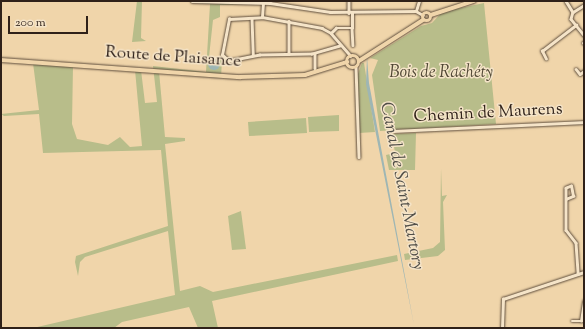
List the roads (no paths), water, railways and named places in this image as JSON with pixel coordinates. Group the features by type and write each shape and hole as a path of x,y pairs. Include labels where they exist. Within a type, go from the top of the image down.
{"main road":[{"path":"423,20 423,14 431,15 474,1"},
{"path":"348,61 358,60 423,20 430,20 431,15"},
{"name":"Route de Plaisance","path":"1,60 232,76 305,75 342,65 348,61"},
{"path":"348,61 354,68 358,60"}],"street":[{"path":"192,1 276,2 351,13 416,11 423,14"},
{"path":"349,1 353,45"},
{"path":"416,11 418,1"},
{"path":"566,1 573,12"},
{"path":"262,17 263,3"},
{"path":"584,5 573,12 571,19 584,35"},
{"path":"340,46 315,53 253,55 229,61 222,55 229,19 262,17 289,21 331,33 346,54 348,61"},
{"path":"252,18 253,55"},
{"path":"289,21 289,54"},
{"path":"546,59 542,51 576,25"},
{"path":"331,33 336,28 352,28"},
{"path":"315,53 315,68"},
{"path":"354,68 356,72 359,157"},
{"path":"576,69 580,74 584,71"},
{"name":"Chemin de Maurens","path":"394,130 584,122"},
{"path":"566,199 573,196 571,186 566,188 566,199 566,230 576,243 578,274"},
{"path":"502,328 501,301 584,272"},
{"path":"572,322 583,321 584,301"}],"water":[{"path":"367,57 369,83 414,325 366,84"},
{"path":"214,58 218,60 220,64 218,68 214,70 210,68 208,64 210,60"}],"park label":[{"name":"Bois de Rachéty","path":"441,74"}],"water label":[{"name":"Canal de Saint-Martory","path":"401,186"}]}
